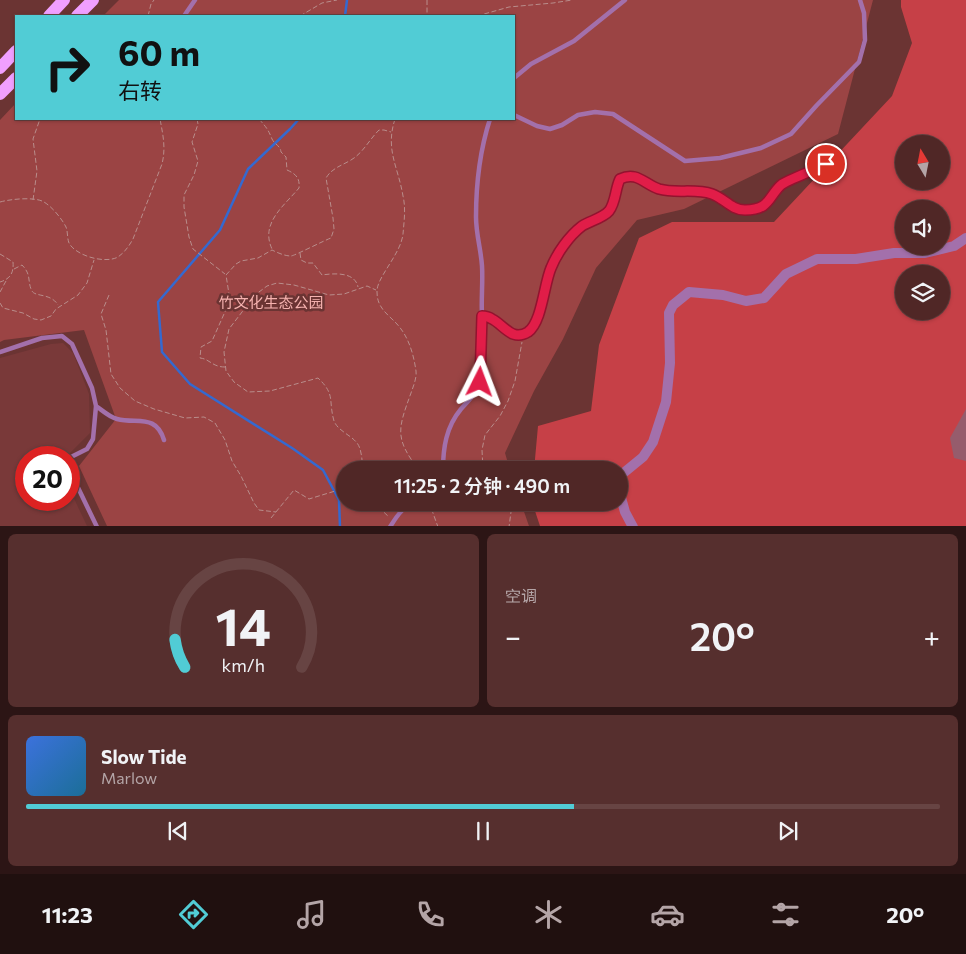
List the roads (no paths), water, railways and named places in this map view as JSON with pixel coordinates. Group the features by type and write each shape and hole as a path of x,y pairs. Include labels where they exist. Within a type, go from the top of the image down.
{"main road":[{"path":"50,15 64,0"},
{"path":"78,15 93,0"},
{"path":"0,68 15,52"},
{"path":"0,94 15,79"}],"street":[{"path":"628,469 643,457 653,442 666,402 670,363 669,314 673,305 689,292 722,295 746,301 764,298 786,274 817,259 856,259 894,253 925,253 954,246 966,238"},
{"path":"624,511 633,526"}],"lane":[{"path":"185,15 195,0"},
{"path":"515,77 531,64 574,42 625,0"},
{"path":"515,115 537,126 550,129 562,125 578,115 595,112 613,114 685,160 720,158 761,148 792,134 817,104 859,62 865,40 864,13 860,0"},
{"path":"443,461 446,438 451,424 480,382 482,264 476,217 480,157 490,120"},
{"path":"482,316 491,318 509,333 518,336 529,332 536,323 550,270 562,248 583,226 608,212 613,203 620,179 628,175 657,188 669,191 714,194 735,209 746,210 760,208 770,201 782,185 841,157"},
{"path":"0,352 42,338 62,336 72,344 92,388 96,406 93,439 87,449 80,452"},
{"path":"96,406 114,418 152,423 161,429 164,440"},
{"path":"80,491 98,526"},
{"path":"391,524 400,511"}],"waterway":[{"path":"345,15 347,0"},
{"path":"298,120 248,169 220,230 158,302 162,352 190,384 292,448 323,470 339,500 340,526"}],"park label":[{"name":"竹文化生态公园","path":"271,302"}]}
